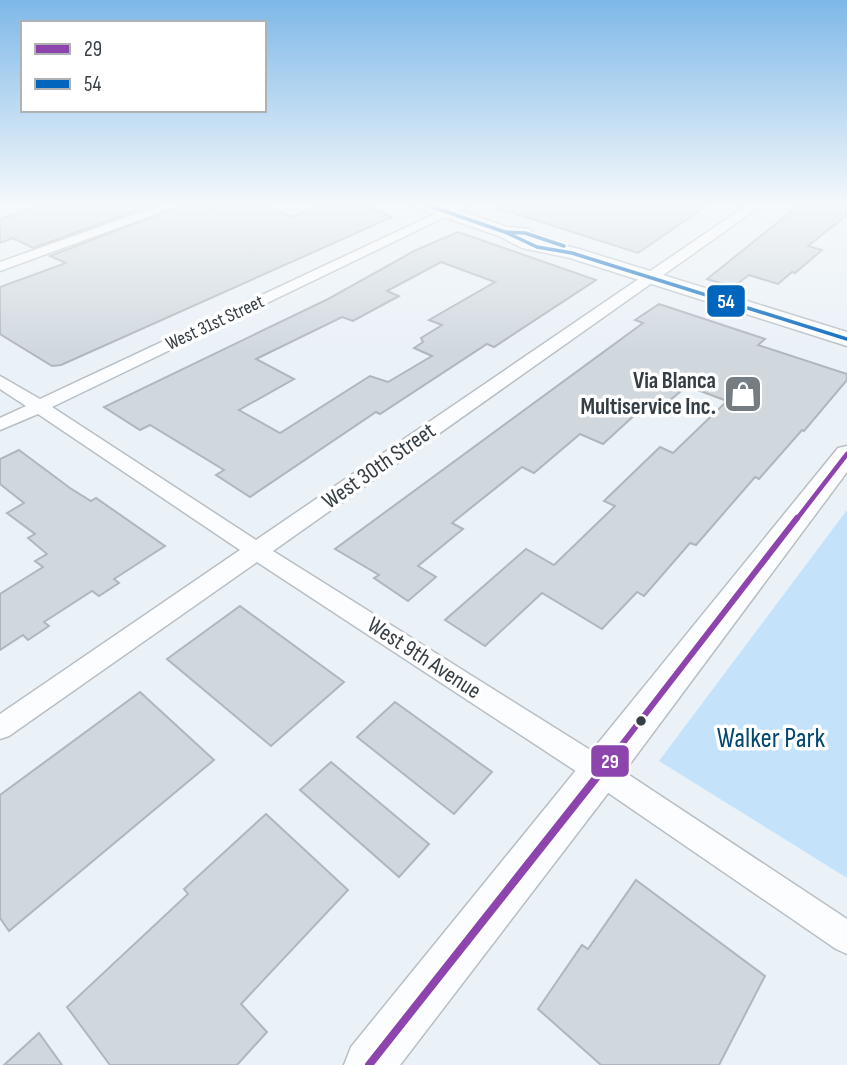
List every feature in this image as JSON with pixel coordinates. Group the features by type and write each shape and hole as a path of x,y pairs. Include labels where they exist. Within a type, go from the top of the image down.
{"street":[{"path":"0,267 40,253"},
{"name":"West 31st Street","path":"0,425 362,253"},
{"path":"567,253 650,276 847,339"},
{"name":"West 30th Street","path":"0,728 685,253"},
{"name":"West 9th Avenue","path":"0,381 257,551 601,772 847,938"},
{"path":"369,1065 601,772 847,454"}],"green space":[{"name":"Walker Park","path":"847,510 847,878 659,761"}],"building":[{"path":"59,253 312,253 61,365 52,366 0,334 0,287 66,263 50,256"},
{"path":"411,253 518,253 596,280 494,347 487,344 380,414 376,412 250,497 216,475 224,470 150,425 140,430 104,407 326,300","holes":["441,262 495,282 429,320 442,325 421,338 423,342 414,348 432,356 388,382 370,376 280,433 239,410 294,379 256,359 342,317 353,321 399,296 387,291"]},
{"path":"740,253 819,253 778,284 749,275 733,287 707,279"},
{"path":"659,304 765,339 758,345 847,374 847,380 804,431 802,430 759,479 755,477 696,545 690,543 644,596 637,592 602,629 542,593 485,646 445,620 526,549 554,565 615,506 604,501 660,447 673,453 727,401 687,386 662,407 650,401 603,444 580,434 534,473 522,467 452,523 463,529 418,566 436,577 408,601 374,578 379,575 335,549 643,323 635,320"},
{"path":"19,450 70,488 91,501 96,498 165,546 114,579 119,583 99,596 92,591 44,622 49,626 28,640 23,635 0,650 0,594 43,567 35,561 47,554 28,538 35,534 7,513 24,503 0,484 0,459"},
{"path":"240,606 344,682 271,746 167,659"},
{"path":"140,692 214,760 9,931 0,918 0,795"},
{"path":"395,702 492,772 454,814 357,737"},
{"path":"331,762 429,844 399,877 300,790"},
{"path":"266,814 348,890 241,1004 267,1032 237,1065 110,1065 67,1007 188,894 184,889"},
{"path":"636,880 765,976 719,1065 601,1065 538,1009 582,945 588,949"},
{"path":"39,1033 62,1065 4,1065"}],"transit line":[{"name":"54","path":"570,253 847,339"},
{"name":"29","path":"369,1065 601,772 847,454"}],"place":[{"name":"Via Blanca Multiservice Inc.","path":"743,394"}]}
